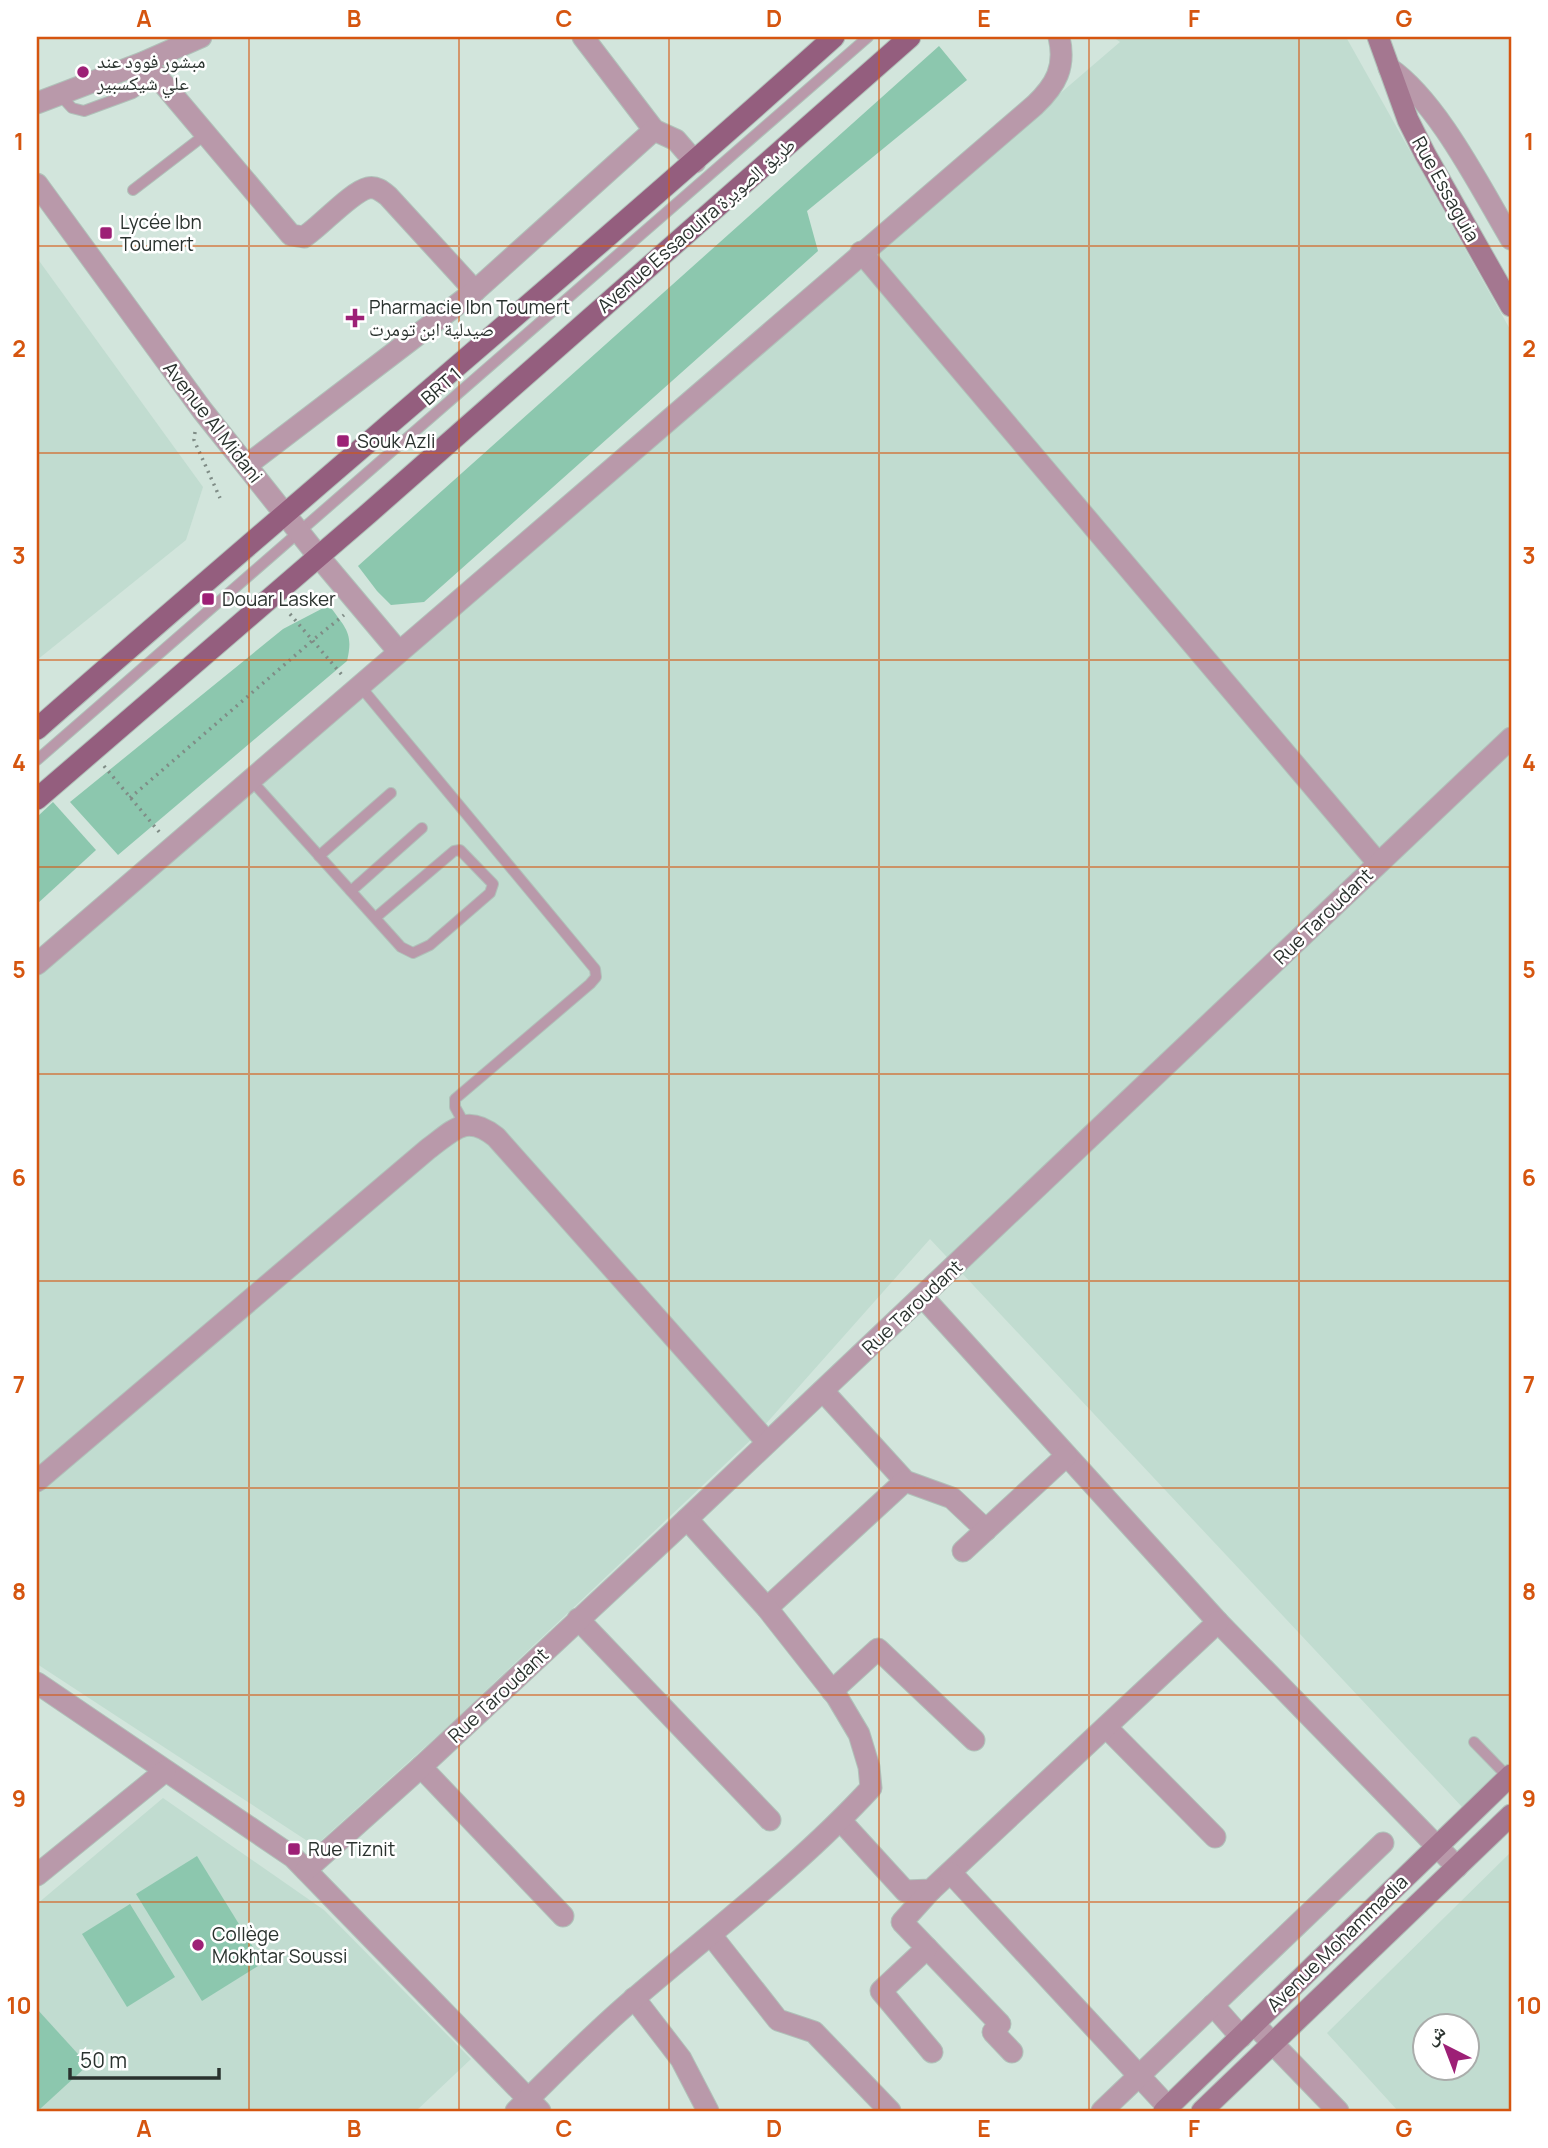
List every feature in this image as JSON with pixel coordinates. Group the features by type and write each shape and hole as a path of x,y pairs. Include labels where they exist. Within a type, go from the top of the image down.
{"main road":[{"path":"37,729 284,513 695,162 834,37"},
{"name":"Avenue Essaouira طريق الصويرة","path":"37,799 319,556 910,37"}],"street":[{"path":"37,103 201,37"},
{"path":"583,37 654,130 676,140 695,162"},
{"path":"37,964 1050,91 1058,78 1062,62 1059,37"},
{"name":"Rue Essaguia","path":"1378,37 1408,120 1511,306"},
{"path":"143,62 291,235 304,237 356,194 370,187 376,188 388,195 475,291"},
{"name":"Rue Essaguia","path":"1389,68 1404,79 1447,133 1511,239"},
{"path":"247,465 475,291 654,130"},
{"name":"Avenue Al Midani","path":"37,184 202,410 399,652"},
{"path":"861,252 1378,863"},
{"name":"Rue Taroudant","path":"306,1870 421,1767 687,1519 1511,738"},
{"path":"37,1481 428,1149 453,1130 466,1125 485,1128 496,1137 767,1442"},
{"path":"923,1297 1218,1622 1457,1867"},
{"path":"823,1391 905,1481 952,1498 986,1530"},
{"path":"963,1551 1066,1456"},
{"path":"767,1608 905,1481"},
{"path":"37,1683 293,1857 528,2107 634,1998 711,1935 841,1821 871,1787 869,1767 859,1734 832,1691 767,1608 687,1519"},
{"path":"578,1619 770,1819"},
{"path":"1012,2052 993,2032 1000,2024 902,1922 931,1890 1218,1622"},
{"path":"832,1691 878,1649 974,1740"},
{"path":"1107,1728 1215,1837"},
{"path":"421,1767 564,1916"},
{"path":"37,1875 165,1771"},
{"name":"Avenue Mohammadia","path":"1166,2109 1511,1777"},
{"name":"Avenue Mohammadia","path":"1202,2111 1511,1815"},
{"path":"841,1821 905,1891 931,1890"},
{"path":"1102,2111 1383,1843"},
{"path":"951,1873 1139,2076 1166,2109"},
{"path":"711,1935 778,2020 814,2032 891,2111"},
{"path":"927,1948 881,1991 932,2052"},
{"path":"634,1998 681,2059 708,2111"},
{"path":"1213,2005 1248,2031 1272,2043 1338,2111"}],"lane":[{"name":"BRT 1","path":"37,760 868,37"},
{"path":"133,190 206,134"},
{"path":"357,688 595,969 596,976 590,984 455,1099 455,1107 466,1125"},
{"path":"251,780 401,947 413,953 430,945 450,928 490,893 493,884 460,850 454,851 375,918"},
{"path":"319,856 391,793"},
{"path":"351,891 422,828"},
{"path":"1474,1742 1511,1777"}],"path":[{"path":"202,410 196,424 194,440 220,498"},
{"path":"130,798 313,640 359,604"},
{"path":"290,614 357,688"},
{"path":"92,751 172,847"}],"shaded area":[{"path":"1113,37 1346,37 1511,331 1511,1763 1464,1809 930,1239 756,1435 445,1729 315,1846 37,1664 37,971 1120,42"},
{"path":"37,258 203,487 186,540 37,660"},
{"name":"Collège Mokhtar Soussi","path":"163,1798 324,1910 471,2059 416,2111 37,2111 37,1904"},
{"path":"1511,1852 1511,2111 1398,2111 1327,2033"}],"green space":[{"path":"939,46 967,80 807,211 818,251 424,602 391,605 377,591 358,566"},
{"path":"329,605 344,625 349,637 347,661 118,855 70,802 283,629"},
{"path":"53,802 96,850 37,904 37,817"},
{"path":"197,1856 263,1963 202,2001 136,1894"},
{"path":"130,1904 175,1977 127,2007 82,1934"},
{"path":"37,2009 88,2065 40,2109 37,2106"}],"place":[{"name":"مبشور فوود عند علي شيكسبير","path":"83,72"},
{"name":"Lycée Ibn Toumert","path":"106,233"},
{"name":"Pharmacie Ibn Toumert صيدلية ابن تومرت","path":"355,318"},
{"name":"Souk Azli","path":"343,441"},
{"name":"Douar Lasker","path":"208,599"},
{"name":"Rue Tiznit","path":"294,1849"},
{"name":"Collège Mokhtar Soussi","path":"198,1945"}]}
